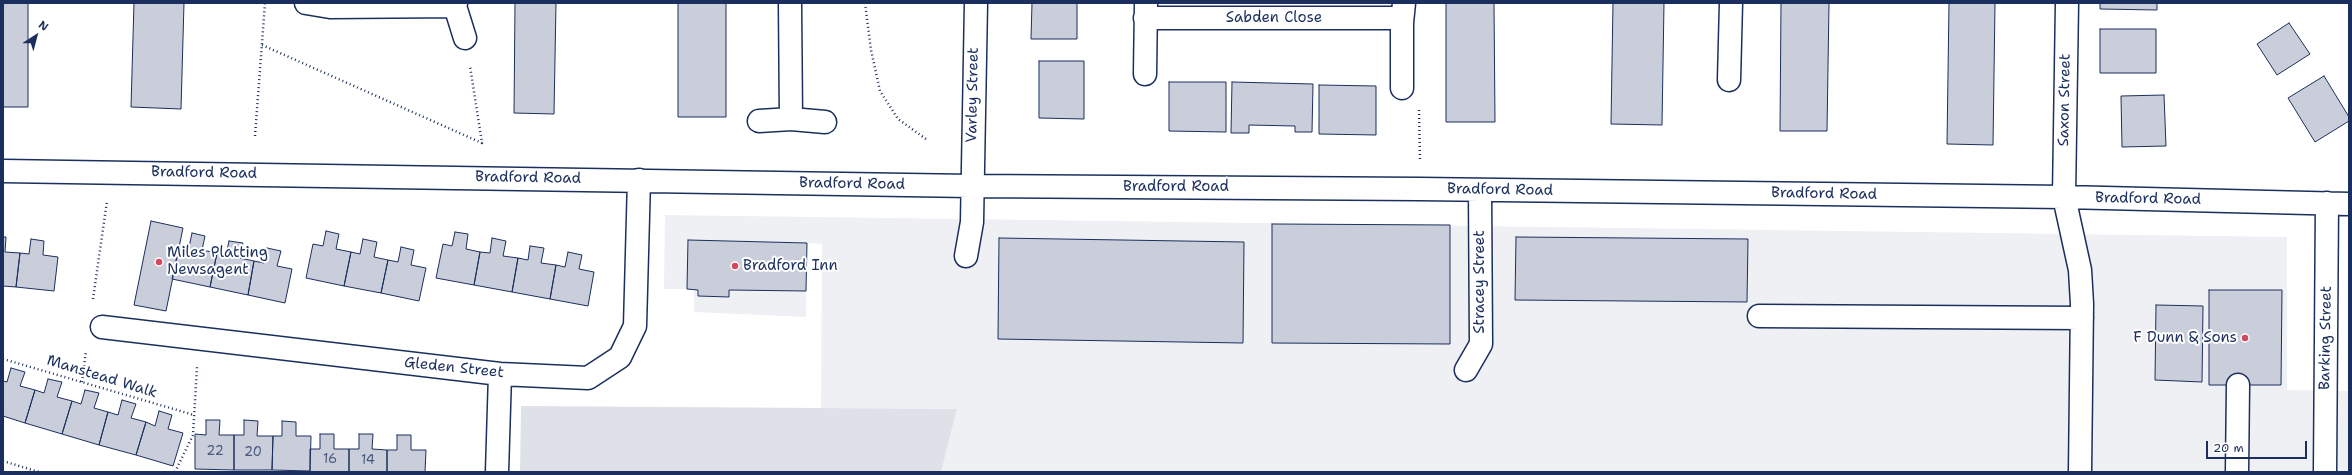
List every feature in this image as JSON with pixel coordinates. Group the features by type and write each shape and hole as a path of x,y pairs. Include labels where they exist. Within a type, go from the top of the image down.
{"street":[{"path":"306,3 330,7 456,4 465,38"},
{"path":"790,3 791,119"},
{"name":"Varley Street","path":"966,256 972,222 976,3"},
{"path":"1729,80 1731,3"},
{"name":"Saxon Street","path":"2067,3 2064,197 2080,270 2082,318 2080,472"},
{"name":"Sabden Close","path":"1145,74 1146,11 1403,10 1402,88"},
{"path":"759,121 791,119 825,122"},
{"name":"Bradford Road","path":"3,171 972,186 1419,189 2064,197 2349,204"},
{"name":"Gleden Street","path":"102,327 500,374 588,378 620,357 634,326 639,180"},
{"name":"Stracey Street","path":"1466,370 1481,344 1480,190"},
{"name":"Barking Street","path":"2325,472 2327,204"},
{"path":"1759,316 2082,318"},
{"path":"497,472 500,374"},
{"path":"2237,472 2238,385"}],"path":[{"path":"255,136 265,3"},
{"path":"865,3 871,50 880,91 898,119 926,139"},
{"path":"262,45 482,143 474,84"},
{"path":"1402,88 1420,111 1419,189"},
{"path":"92,302 111,172"},
{"path":"175,472 193,435 199,338"},
{"name":"Manstead Walk","path":"3,358 194,415"},
{"path":"3,461 39,472"}],"shaded area":[{"path":"665,215 2287,237 2287,390 2349,391 2349,472 941,472 957,409 821,408 822,244 807,243 806,317 694,312 694,289 664,289"},
{"path":"521,406 957,409 941,472 520,472"}],"building":[{"path":"3,3 28,3 28,107 3,107"},
{"path":"134,3 184,3 181,109 131,107"},
{"path":"515,3 556,3 554,114 514,113"},
{"path":"678,3 726,3 726,117 678,117"},
{"path":"1032,3 1077,3 1077,39 1031,39"},
{"path":"1446,3 1494,3 1495,122 1446,122"},
{"path":"1613,3 1664,3 1662,125 1611,124"},
{"path":"1781,3 1829,3 1827,131 1780,131"},
{"path":"1949,3 1995,3 1993,145 1947,144"},
{"path":"2100,3 2157,3 2157,10 2100,9"},
{"path":"2289,23 2310,54 2277,75 2257,44"},
{"path":"2100,29 2156,29 2156,73 2100,73"},
{"path":"1039,61 1084,61 1084,119 1039,118"},
{"path":"2324,76 2349,117 2349,121 2315,142 2288,98"},
{"path":"1169,82 1226,82 1226,132 1169,131"},
{"path":"1232,82 1313,84 1312,132 1295,132 1295,126 1249,125 1249,133 1231,133"},
{"path":"1319,85 1376,86 1376,135 1319,134"},
{"path":"2164,95 2166,146 2122,147 2121,96"},
{"name":"Miles Platting Newsagent","path":"151,221 183,228 166,311 134,305"},
{"path":"1272,224 1450,225 1450,344 1272,343"},
{"path":"326,231 339,234 336,249 351,252 344,286 306,278 313,244 323,246"},
{"path":"455,232 468,234 466,249 480,252 474,285 436,278 443,244 452,246"},
{"path":"192,233 205,236 202,250 217,253 210,287 172,279 179,246 189,247"},
{"path":"3,237 6,237 5,252 20,253 16,287 3,286"},
{"path":"1516,237 1748,239 1747,302 1515,300"},
{"path":"492,238 506,241 503,256 518,258 512,292 474,285 480,252 490,253"},
{"path":"999,238 1244,242 1243,343 998,339"},
{"path":"31,239 44,241 43,255 58,257 54,291 16,287 20,253 29,254"},
{"path":"363,239 377,242 374,257 388,260 381,293 344,286 351,252 360,254"},
{"path":"688,240 807,243 806,291 729,290 729,297 698,296 698,290 687,289"},
{"path":"229,241 243,243 240,258 254,261 248,295 210,287 217,253 226,255"},
{"path":"530,246 544,248 541,263 556,265 550,299 512,292 518,258 528,260"},
{"path":"401,247 414,250 411,265 426,268 419,301 381,293 388,260 398,262"},
{"path":"267,248 281,251 277,266 292,269 285,303 248,295 254,261 264,263"},
{"path":"568,252 582,255 579,269 594,272 588,306 550,299 556,265 565,267"},
{"name":"F Dunn & Sons","path":"2209,290 2282,290 2281,385 2209,385"},
{"path":"2156,305 2203,306 2202,382 2155,380"},
{"path":"11,368 25,372 20,386 35,390 25,423 3,416 3,381 7,382"},
{"path":"48,379 62,382 57,397 72,401 62,434 25,423 35,390 44,393"},
{"path":"85,390 99,393 94,408 108,412 99,445 62,434 72,401 81,404"},
{"path":"122,400 136,404 131,418 146,422 136,455 99,445 108,412 118,415"},
{"path":"159,411 172,415 168,429 183,433 173,466 136,455 146,422 155,426"},
{"path":"206,420 220,420 219,435 234,435 234,470 195,469 195,434 206,435"},
{"path":"244,420 258,421 257,436 273,436 272,470 234,470 234,435 244,435"},
{"path":"282,421 296,422 296,436 311,436 310,471 272,470 273,436 282,436"},
{"path":"320,434 334,434 334,449 349,449 349,472 310,472 310,449 320,449"},
{"path":"359,434 373,434 372,449 387,450 387,472 349,472 349,449 359,449"},
{"path":"397,435 411,435 411,450 426,450 425,472 387,472 387,450 397,450"}],"place":[{"name":"Miles Platting Newsagent","path":"159,262"},
{"name":"Bradford Inn","path":"735,266"},
{"name":"F Dunn & Sons","path":"2245,338"}]}
